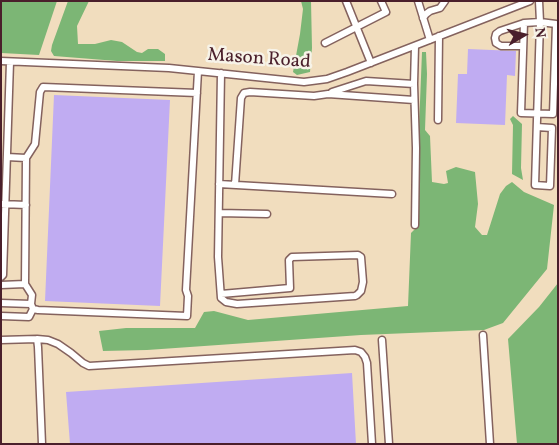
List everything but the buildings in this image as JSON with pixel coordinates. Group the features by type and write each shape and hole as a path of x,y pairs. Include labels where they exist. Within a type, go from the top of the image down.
{"street":[{"path":"346,1 371,63"},
{"path":"325,43 386,12 382,1"},
{"path":"418,1 430,40"},
{"path":"423,18 430,11 440,8 445,1"},
{"name":"Mason Road","path":"1,61 169,68 304,82 327,79 530,1"},
{"path":"537,127 552,128 550,186 535,185 539,1"},
{"path":"523,46 501,46 496,43 496,34 524,23 556,24 553,114 521,113 524,23"},
{"path":"438,120 439,36"},
{"path":"415,46 415,225"},
{"path":"1,277 3,275 3,204 7,157 4,129 10,62"},
{"path":"1,302 32,306 38,310 187,316 188,296 186,290 198,71"},
{"path":"220,294 290,288 289,264 292,257 356,255 361,257 362,287 359,294 355,296 237,304 226,302 221,298 220,294 218,257 222,73"},
{"path":"235,185 241,98 244,93 314,96 328,94 366,81 414,84"},
{"path":"1,316 28,317 32,306 32,295 24,284 26,158 35,144 40,92 43,87 197,93"},
{"path":"328,94 414,100"},
{"path":"7,157 26,158"},
{"path":"219,184 392,194"},
{"path":"3,204 26,205"},
{"path":"219,213 267,214"},
{"path":"1,285 24,284"},
{"path":"484,335 490,444"},
{"path":"37,339 42,444"},
{"path":"1,340 48,340 58,344 89,366 355,350 361,352 367,363 372,444"},
{"path":"382,340 389,444"}],"green space":[{"path":"1,1 57,1 39,55 1,53"},
{"path":"68,1 89,1 77,26 78,44 95,44 111,40 122,42 137,52 142,53 148,49 158,49 165,54 165,61 117,61 54,56 51,51 52,45"},
{"path":"301,1 311,1 312,48 310,72 297,75 293,72 303,9"},
{"path":"422,52 426,52 425,130 430,136 432,182 448,183 446,171 456,167 475,172 478,204 475,227 482,235 487,235 500,194 512,182 524,192 554,205 547,269 503,323 484,330 361,335 147,350 103,351 99,331 126,328 195,328 204,312 214,311 248,320 408,306 411,233 419,225 419,127"},
{"path":"513,116 522,124 521,168 523,180 512,174 513,125 510,119"},
{"path":"558,283 558,444 517,444 508,339 539,307"}]}
